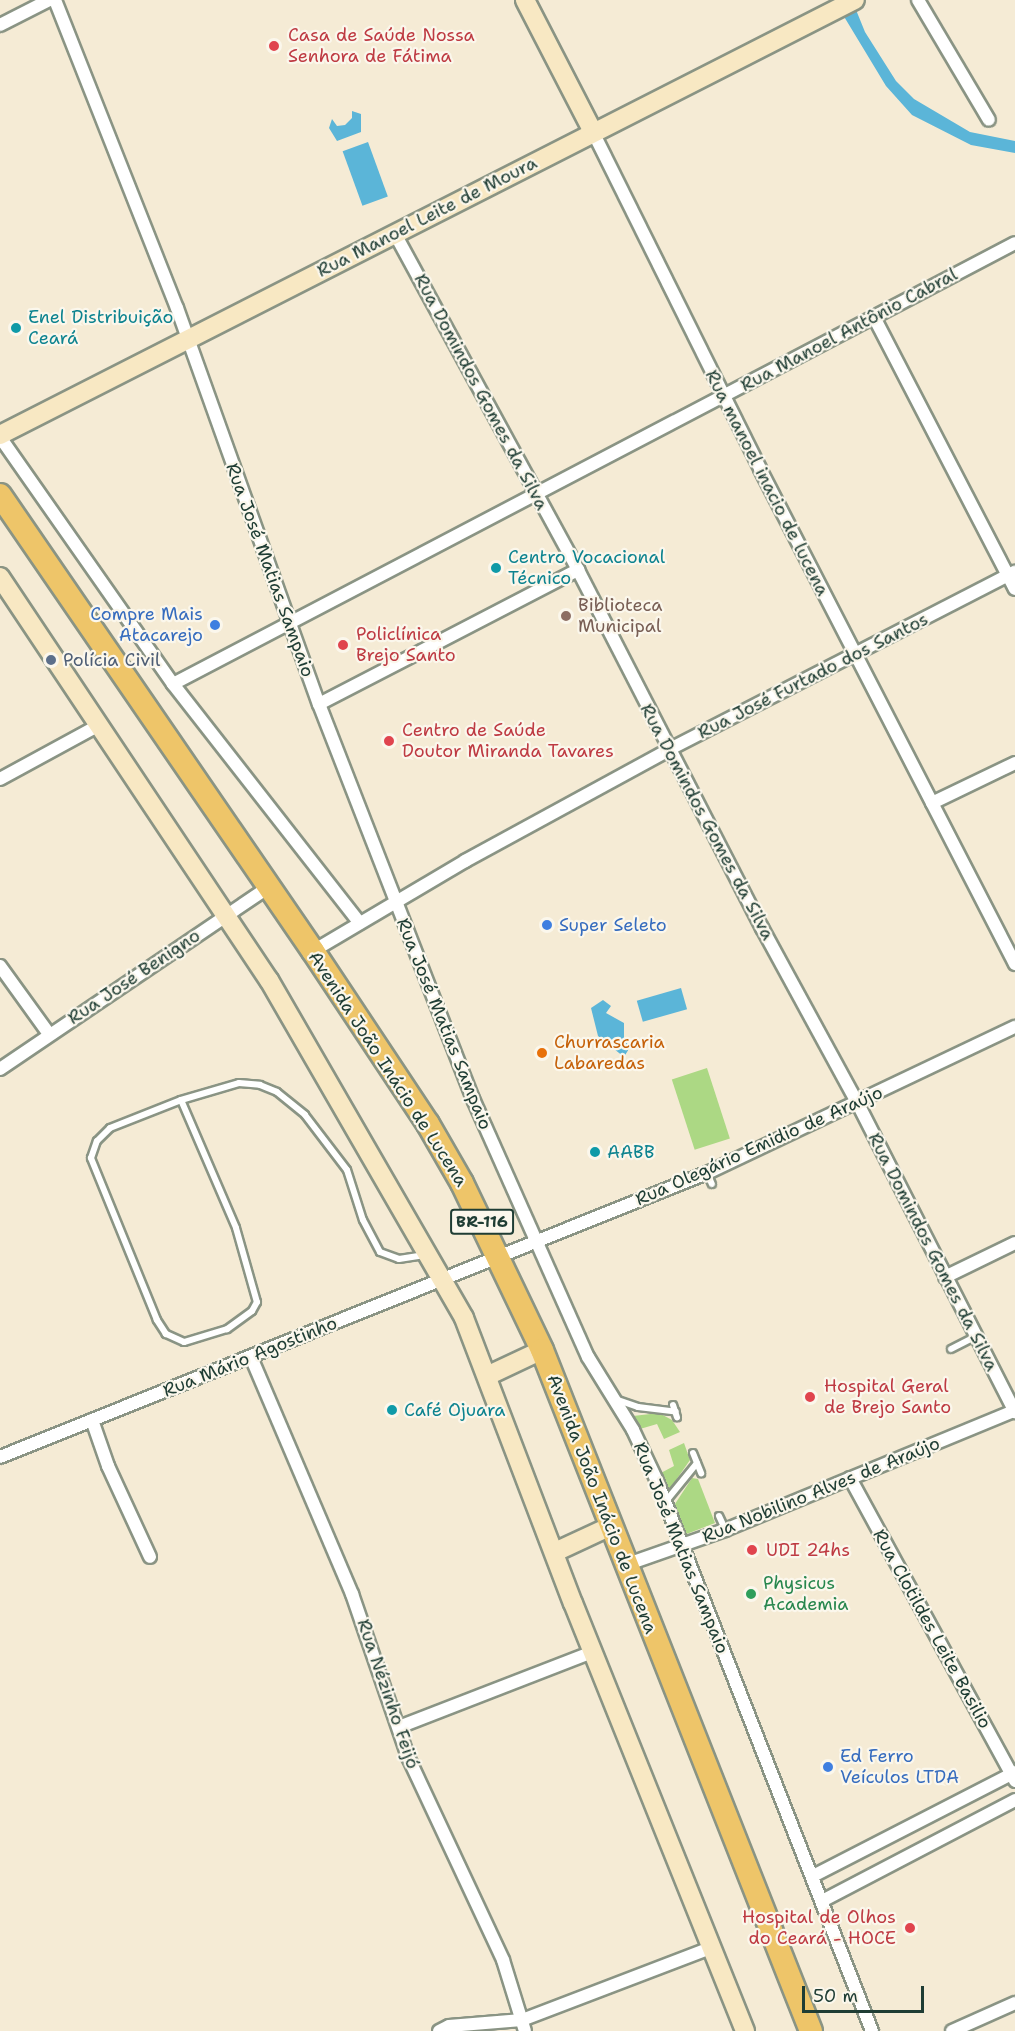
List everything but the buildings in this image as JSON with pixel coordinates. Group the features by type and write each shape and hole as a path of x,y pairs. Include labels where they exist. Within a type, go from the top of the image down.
{"highway":[{"name":"Avenida João Inácio de Lucena","path":"0,495 313,951 428,1124 500,1257 542,1350 811,2031"}],"street":[{"path":"0,25 49,0"},
{"name":"Rua José Matias Sampaio","path":"56,0 188,336 227,455 292,623 319,704 395,903 534,1242 588,1357 640,1442 813,1876 872,2031"},
{"name":"Rua manoel inacio de lucena","path":"525,0 723,396 1015,964"},
{"name":"Rua Manoel Leite de Moura","path":"0,436 188,336 395,234 855,0"},
{"path":"918,0 989,120"},
{"name":"Rua Domindos Gomes da Silva","path":"395,234 578,570 858,1104 975,1337 1015,1411"},
{"name":"Rua Manoel Antônio Cabral","path":"173,684 292,623 535,492 875,319 1015,243"},
{"path":"875,319 1011,573 1015,589"},
{"path":"0,436 173,684 360,923"},
{"path":"319,704 578,570"},
{"name":"Rua José Furtado dos Santos","path":"313,951 670,749 1011,573"},
{"path":"0,577 228,914 444,1279 489,1375 592,1652 745,2031"},
{"path":"0,779 99,725"},
{"path":"932,803 1015,763"},
{"name":"Rua José Benigno","path":"0,1068 269,887"},
{"path":"0,966 49,1034"},
{"name":"Rua Olegário Emidio de Araújo","path":"500,1257 534,1242 710,1179 1015,1027"},
{"path":"945,1277 1015,1243"},
{"name":"Rua Mário Agostinho","path":"0,1457 500,1257"},
{"path":"489,1375 542,1350"},
{"name":"Rua Nézinho Feijó","path":"250,1357 352,1594 420,1785 503,1960 524,2025"},
{"name":"Rua Nobilino Alves de Araújo","path":"626,1565 725,1530 1015,1411"},
{"path":"92,1420 108,1466 150,1557"},
{"name":"Rua Clotildes Leite Basilio","path":"850,1478 1014,1775"},
{"path":"555,1552 610,1527"},
{"path":"399,1727 592,1652"},
{"path":"813,1876 1014,1775"},
{"path":"822,1901 1015,1800"},
{"path":"439,2031 449,2026 524,2025 711,1948"},
{"path":"952,2031 1015,2003"}],"lane":[{"path":"181,1100 236,1228 257,1302 252,1311 227,1329 184,1342 166,1335 157,1320 91,1158 97,1141 110,1128 181,1100 239,1083 260,1085 277,1092 305,1115 347,1170 363,1220 380,1252 399,1259 429,1253"},
{"path":"951,1349 975,1337"},
{"path":"614,1399 638,1407 675,1411"},
{"path":"693,1453 701,1473"},
{"path":"665,1502 697,1463"},
{"path":"719,1516 725,1530"}],"green space":[{"path":"707,1068 730,1138 695,1150 672,1079"},
{"path":"659,1413 672,1420 680,1432 664,1439 657,1424 640,1429 633,1416"},
{"path":"684,1443 690,1460 667,1493 657,1475 674,1466 669,1450"},
{"path":"692,1478 698,1479 715,1523 684,1535 673,1507"}],"water":[{"path":"834,0 852,0 865,32 896,81 914,99 970,132 1015,141 1015,153 971,145 912,115 886,86"},
{"path":"352,111 361,114 361,132 337,141 329,128 332,119 337,126 345,125 352,118"},
{"path":"368,142 388,197 362,206 343,151"},
{"path":"681,988 687,1009 643,1022 637,1001"},
{"path":"603,1000 611,1006 606,1013 624,1023 624,1039 630,1047 624,1057 598,1036 591,1008"}],"place":[{"name":"Casa de Saúde Nossa Senhora de Fátima","path":"274,46"},
{"name":"Enel Distribuição Ceará","path":"16,328"},
{"name":"Centro Vocacional Técnico","path":"496,568"},
{"name":"Biblioteca Municipal","path":"566,616"},
{"name":"Compre Mais Atacarejo","path":"215,625"},
{"name":"Policlínica Brejo Santo","path":"343,645"},
{"name":"Polícia Civil","path":"51,660"},
{"name":"Centro de Saúde Doutor Miranda Tavares","path":"389,741"},
{"name":"Super Seleto","path":"547,925"},
{"name":"Churrascaria Labaredas","path":"542,1053"},
{"name":"AABB","path":"595,1152"},
{"name":"Hospital Geral de Brejo Santo","path":"810,1397"},
{"name":"Café Ojuara","path":"392,1410"},
{"name":"UDI 24hs","path":"752,1550"},
{"name":"Physicus Academia","path":"751,1594"},
{"name":"Ed Ferro Veículos LTDA","path":"828,1767"},
{"name":"Hospital de Olhos do Ceará - HOCE","path":"910,1928"}]}
